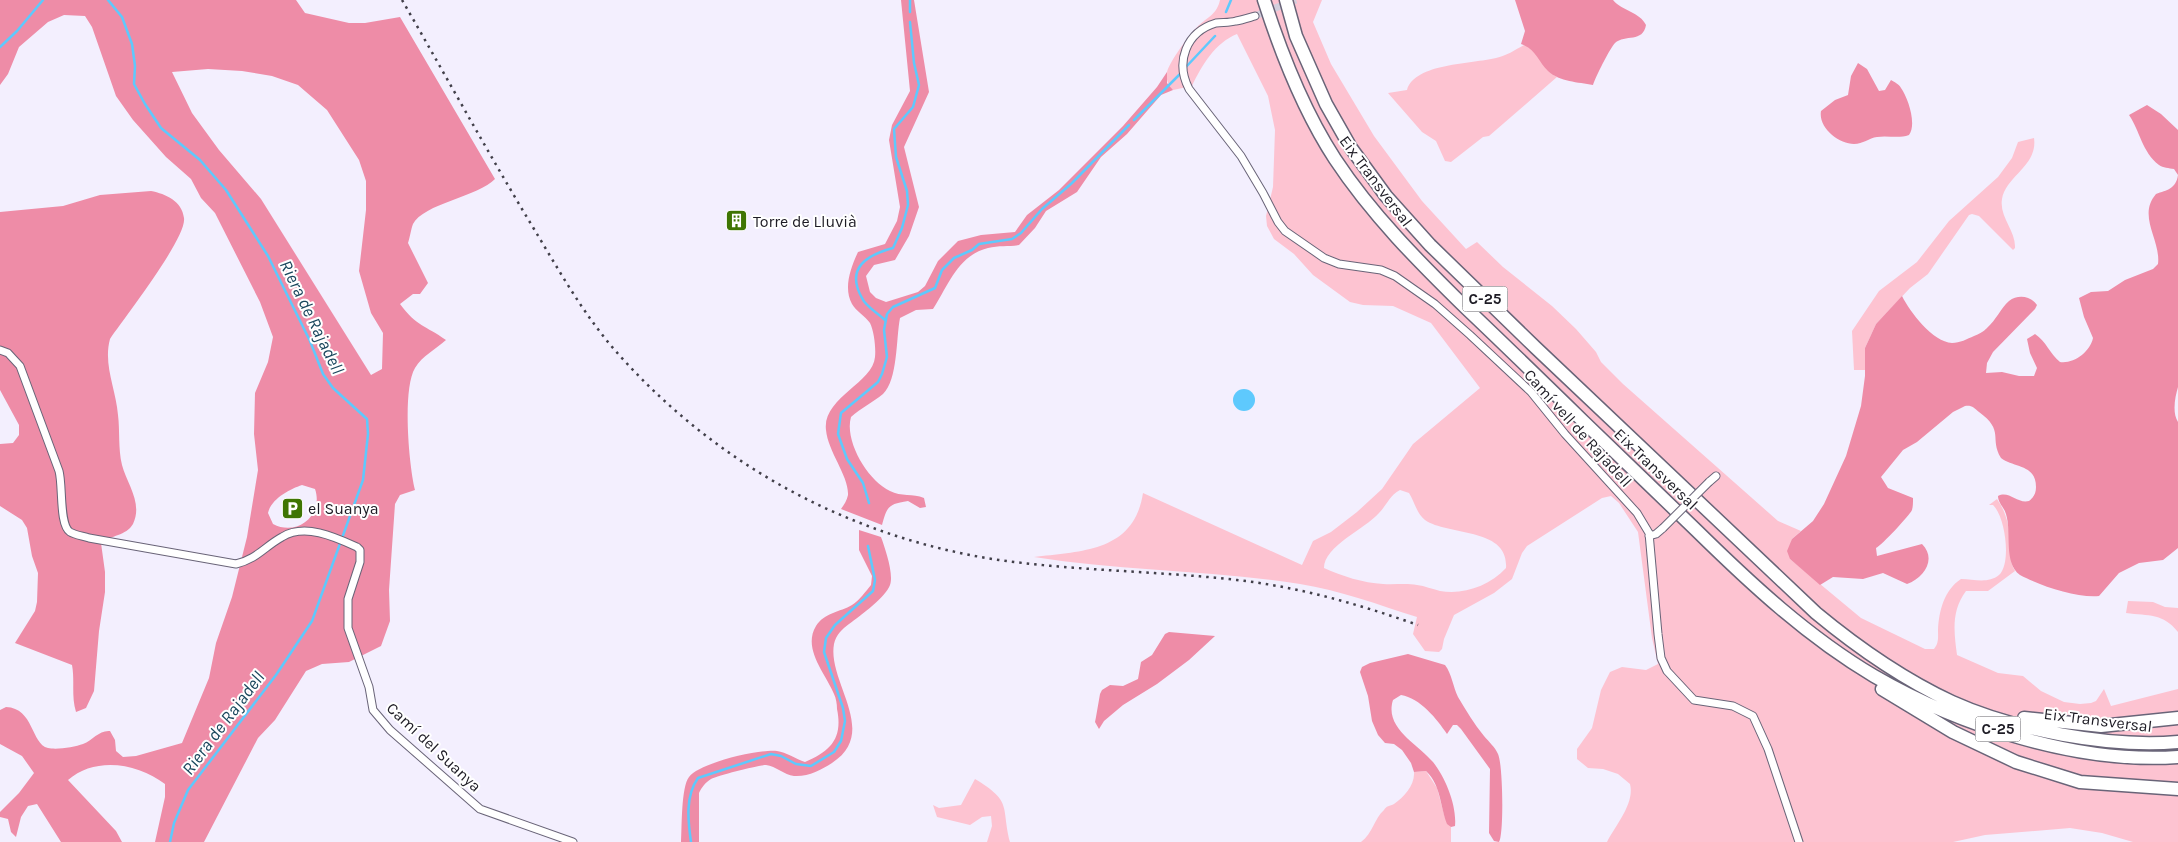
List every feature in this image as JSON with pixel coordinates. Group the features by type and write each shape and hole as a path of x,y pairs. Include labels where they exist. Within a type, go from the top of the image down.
{"highway":[{"name":"Eix Transversal","path":"1264,0 1278,45 1309,110 1334,158 1372,210 1417,260 1734,567 1803,627 1833,650 1914,697 1953,715 2055,747 2104,755 2158,758 2178,757"},
{"name":"Eix Transversal","path":"1286,0 1296,36 1326,104 1351,148 1386,196 1430,245 1536,348 1816,613 1846,638 1882,662 1953,702 2018,724 2065,735 2106,741 2160,744 2178,742"},
{"path":"1833,650 1861,676 1953,732 2016,762 2080,782 2178,789"},
{"path":"1953,702 2008,716 2101,726 2178,718"}],"street":[{"name":"Camí vell de Rajadell","path":"1254,16 1218,23 1204,30 1186,49 1182,65 1189,89 1241,156 1282,228 1310,249 1339,264 1381,270 1395,276 1434,304 1532,392 1565,434 1637,513 1649,536 1658,634 1662,658 1667,671 1682,690 1694,700 1733,706 1753,716 1768,749 1799,842"},
{"name":"Camí del Suanya","path":"0,350 8,353 20,366 59,471 64,525 70,532 89,538 236,564 250,561 283,536 296,531 322,534 353,545 360,550 360,562 348,599 348,628 369,687 373,710 390,730 480,809 574,842"},
{"path":"1649,536 1656,534 1663,528 1716,476"}],"shaded area":[{"path":"0,0 296,0 305,13 349,23 365,23 400,17 495,179 477,190 439,205 419,217 413,224 408,243 428,283 420,294 413,294 400,304 416,322 446,340 421,360 415,368 411,379 408,428 415,490 400,495 395,504 389,590 390,621 381,646 349,662 322,664 306,671 275,720 258,738 204,842 155,842 165,797 165,784 142,771 116,765 103,765 91,768 79,772 68,780 116,831 122,842 61,842 37,804 28,806 21,817 16,837 11,832 8,819 0,817 0,812 19,793 34,773 22,756 0,744 0,710 6,707 22,713 42,745 52,749 80,745 106,731 110,731 115,740 116,751 123,757 136,756 182,743 209,678 216,643 232,597 247,537 258,470 254,434 255,393 268,362 273,337 260,302 215,213 201,198 191,179 166,157 133,120 116,96 92,27 85,16 64,15 48,22 19,47 8,74 0,85","holes":["208,69 242,71 272,76 298,85 327,110 359,160 366,181 366,210 359,271 371,313 383,333 382,369 371,375 261,199 219,150 192,113 172,72","302,485 315,489 317,499 312,515 306,521 291,528 273,524 268,513 273,503 287,492"]},
{"path":"901,0 914,0 929,92 904,147 919,207 909,236 895,260 874,265 866,276 870,292 876,298 886,302 918,292 925,286 938,261 958,241 981,235 1015,232 1027,215 1059,190 1123,126 1157,87 1167,72 1167,83 1173,90 1161,95 1127,134 1101,157 1077,192 1046,211 1035,228 1019,245 992,247 969,257 961,264 933,309 916,310 900,318 896,358 888,388 883,394 851,417 851,437 854,448 866,470 874,479 894,493 924,498 926,507 920,508 908,501 897,503 887,510 882,525 841,509 848,497 847,488 842,472 830,447 826,430 827,419 832,409 866,375 875,357 870,323 852,304 849,298 848,284 858,252 885,244 897,221 900,207 889,140 892,125 910,91"},
{"path":"1220,0 1322,0 1313,22 1331,64 1374,136 1422,201 1466,249 1477,242 1503,267 1552,306 1576,329 1596,352 1601,362 1623,384 1778,521 1801,531 1792,539 1790,559 1861,618 1925,649 1934,649 1937,642 1941,608 1950,589 1961,579 1981,580 1995,578 2003,569 2006,550 2004,529 1997,511 1993,505 1989,505 1997,499 2008,524 2011,560 2015,571 1988,591 1966,591 1956,614 1957,655 1998,673 2023,676 2041,691 2064,702 2091,703 2096,701 2104,689 2111,706 2178,689 2178,842 2133,842 2102,833 2070,828 1985,835 1953,842 1607,842 1620,821 1630,799 1630,784 1618,774 1603,769 1588,768 1577,759 1577,749 1592,728 1601,690 1610,672 1622,667 1646,670 1658,664 1652,638 1638,532 1619,503 1611,496 1602,498 1527,546 1522,553 1512,579 1494,593 1454,615 1442,649 1439,652 1425,651 1413,634 1417,617 1329,590 1267,579 1067,562 1034,557 1087,550 1117,538 1129,527 1138,512 1143,493 1302,565 1313,541 1331,532 1357,512 1382,489 1413,444 1480,388 1431,323 1393,306 1363,305 1350,302 1313,275 1294,254 1274,239 1267,226 1266,216 1273,187 1275,130 1268,96 1237,34 1216,49 1200,70 1192,86 1173,90 1167,80 1169,67 1180,48 1219,5","holes":["1400,490 1409,493 1425,520 1435,525 1488,539 1498,545 1504,555 1506,568 1492,580 1476,588 1458,592 1440,591 1413,584 1368,582 1324,568 1331,552 1346,538 1373,519 1393,495"]},
{"path":"1515,0 1613,0 1621,7 1640,17 1646,25 1644,31 1638,36 1619,40 1615,43 1593,85 1575,82 1553,75 1530,49 1521,44 1525,31"},
{"path":"1524,45 1532,50 1557,77 1489,136 1483,137 1451,162 1445,161 1436,141 1422,132 1388,93 1407,90 1412,81 1421,74 1432,70 1500,57"},
{"path":"1858,63 1867,69 1879,91 1885,90 1891,80 1898,84 1911,111 1912,124 1909,135 1877,137 1854,144 1836,138 1826,129 1821,117 1821,111 1835,100 1848,95 1851,76"},
{"path":"2147,105 2161,114 2178,130 2178,175 2174,169 2161,166 2153,160 2129,115"},
{"path":"2034,138 2034,148 2027,164 2009,184 2002,199 2003,212 2015,242 2015,248 2013,250 1979,216 1969,215 1928,274 1910,288 1876,324 1865,348 1865,370 1854,370 1852,331 1879,291 1917,262 1949,221 1998,177 2012,158 2018,142"},
{"path":"2178,175 2178,387 2175,410 2178,422 2178,548 2163,560 2139,563 2119,573 2099,596 2080,595 2059,590 2020,575 2011,563 2008,522 1998,496 2006,495 2021,501 2029,501 2035,493 2035,480 2028,470 2001,458 1996,445 1992,424 1971,406 1965,406 1953,412 1917,442 1903,450 1881,477 1888,488 1913,498 1913,504 1912,510 1906,518 1876,548 1877,556 1922,544 1928,556 1928,562 1919,577 1907,584 1883,573 1863,579 1833,577 1820,585 1790,559 1787,551 1792,539 1813,521 1824,504 1846,456 1861,406 1865,376 1865,348 1876,324 1902,296 1916,318 1930,332 1952,343 1963,341 1984,331 2006,304 2016,297 2028,298 2034,302 2037,305 2035,309 1993,352 1987,363 1986,373 2002,372 2019,376 2034,376 2037,368 2030,353 2027,339 2035,334 2060,362 2076,359 2089,348 2093,338 2084,317 2079,298 2091,292 2108,291 2125,280 2153,269 2158,264 2158,255 2149,219 2151,202 2156,194 2173,186"},
{"path":"151,191 162,194 177,203 183,212 184,218 176,242 166,260 110,339 108,358 117,405 121,459 135,501 136,516 130,528 101,543 105,572 105,592 99,631 94,691 86,708 76,712 72,665 15,643 35,611 38,573 32,556 27,528 22,520 0,506 0,444 13,443 19,435 19,425 0,390 0,212 63,206 100,195"},
{"path":"859,530 881,537 889,561 891,580 888,590 872,606 842,630 834,644 837,674 852,722 852,737 846,751 828,766 814,773 794,776 766,765 739,770 711,779 699,793 699,842 681,842 682,808 686,782 695,772 716,762 768,751 777,751 805,762 822,753 833,742 838,728 836,701 813,652 812,635 816,626 823,618 852,605 871,585 872,576 859,550"},
{"path":"2128,601 2153,602 2165,607 2178,608 2178,632 2161,618 2126,613"},
{"path":"1169,632 1215,636 1189,660 1157,684 1123,705 1104,721 1099,729 1095,722 1102,690 1110,685 1123,686 1138,679 1141,662 1152,655 1165,634"},
{"path":"1408,654 1445,665 1458,697 1477,727 1498,754 1502,799 1502,827 1499,842 1494,841 1489,833 1490,769 1457,725 1453,725 1447,734 1433,716 1415,700 1401,695 1393,700 1393,719 1398,727 1433,762 1446,783 1454,809 1455,826 1451,827 1447,824 1435,783 1431,777 1426,771 1414,772 1411,763 1402,750 1394,744 1385,743 1378,735 1372,721 1368,696 1360,672 1362,667 1370,663"},
{"path":"1426,771 1437,788 1445,818 1451,827 1451,842 1361,842 1385,809 1405,794 1413,782 1414,772"},
{"path":"975,779 995,793 1000,800 1005,812 1010,842 987,842 992,826 991,816 982,817 970,825 937,817 933,805 939,808 961,805"}],"water":[{"path":"1244,389 1252,392 1255,400 1252,408 1244,411 1236,408 1233,400 1236,392"}],"waterway":[{"name":"Riera de Rajadell","path":"0,47 17,31 43,0"},
{"name":"Riera de Rajadell","path":"108,0 122,17 132,44 135,66 134,84 145,104 161,128 200,160 226,190 268,256 310,341 323,374 333,388 367,419 368,434 363,480 312,621 276,675 188,790 174,823 170,842"},
{"path":"910,0 910,12"},
{"path":"1226,12 1231,0"},
{"path":"885,320 864,301 857,288 856,279 857,271 861,264 867,259 893,248 902,228 908,205 907,191 896,157 894,129 913,107 919,85 914,63 910,22"},
{"path":"1185,68 1215,36"},
{"path":"1134,120 1182,72"},
{"path":"869,503 863,483 847,459 838,434 841,413 878,382 882,374 887,357 884,330 887,314 893,307 935,288 942,270 954,258 972,250 979,244 1012,239 1021,233 1042,209 1072,183 1129,125"},
{"path":"691,842 688,809 691,793 698,778 771,754 781,756 796,764 811,766 834,752 841,741 845,721 843,708 824,652 826,638 835,625 873,591 875,580 868,546"}],"tunnel":[{"path":"1255,16 1296,0"}],"railway":[{"path":"402,0 517,200 596,327 621,357 660,396 701,432 745,464 792,492 841,515 892,534 945,549 1029,564 1207,577 1260,583 1328,597 1418,625"}],"place":[{"name":"Torre de Lluvià","path":"737,221"},
{"name":"el Suanya","path":"292,508"}]}
